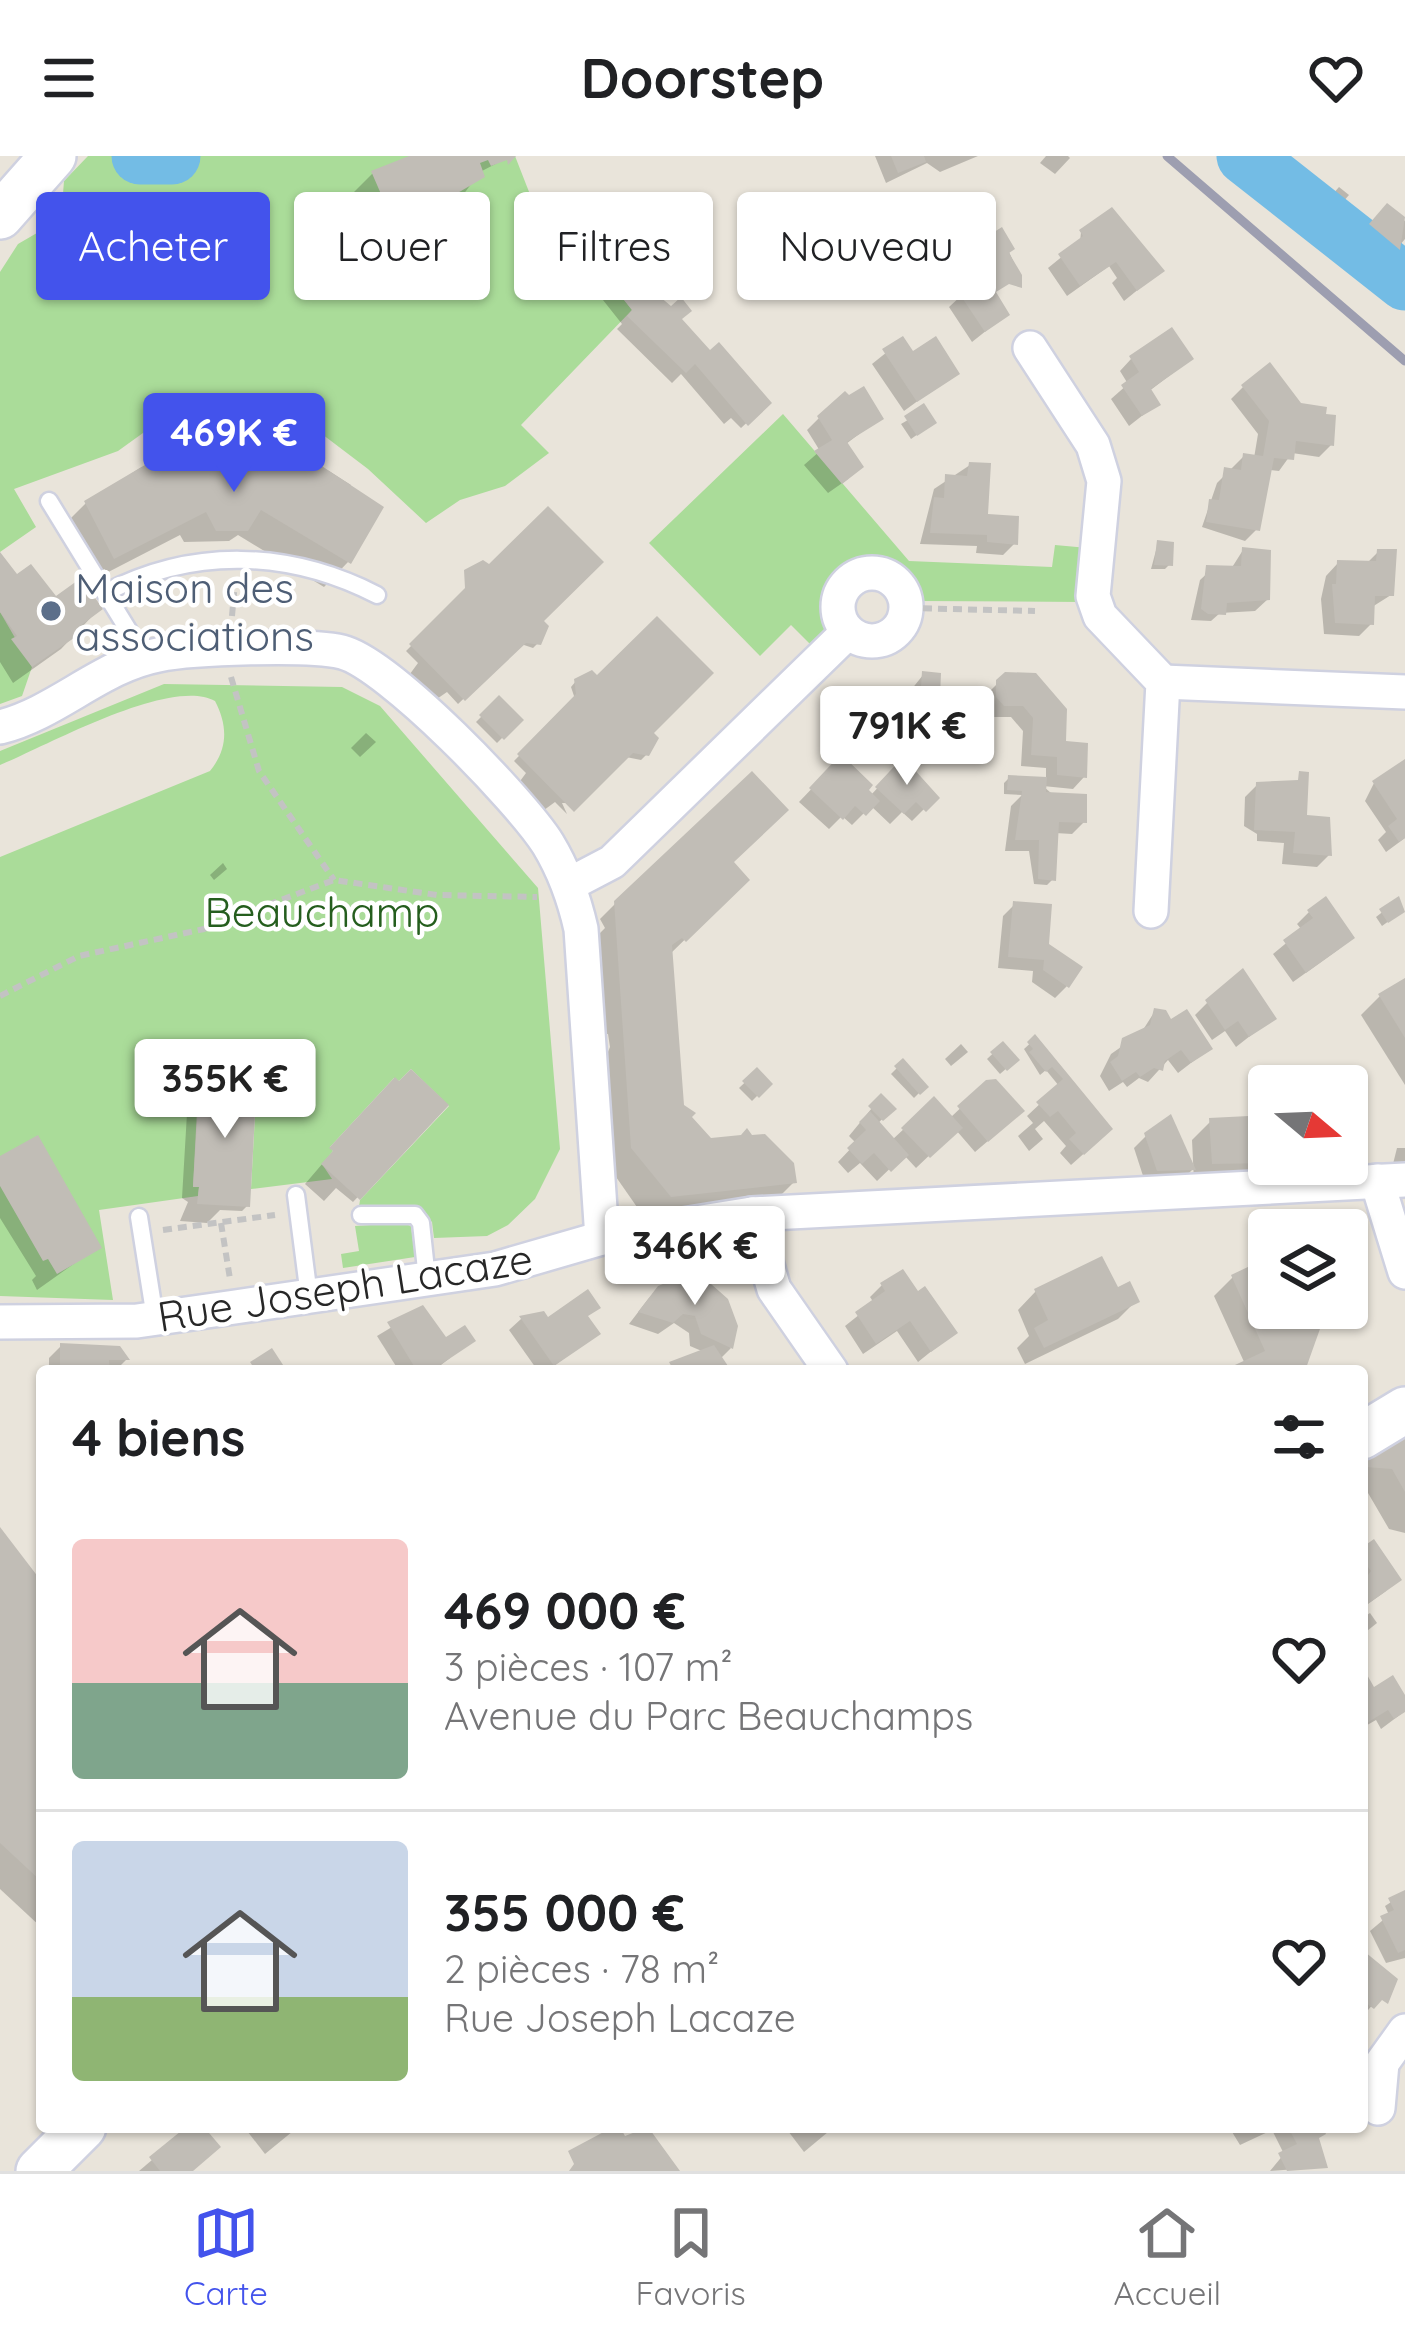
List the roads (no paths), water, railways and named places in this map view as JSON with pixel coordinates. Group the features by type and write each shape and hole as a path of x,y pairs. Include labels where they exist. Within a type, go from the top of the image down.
{"street":[{"path":"4,204 49,160"},
{"path":"1030,348 1093,445 1104,481 1094,596 1100,616 1163,682 1405,692"},
{"path":"882,573 901,586 908,608 898,633 872,644 847,633 837,612 842,589 859,574 882,573"},
{"path":"570,884 612,862 847,633"},
{"path":"0,728 26,721 118,668 146,659 230,651 341,652 377,668 406,689 545,839 570,884 581,929 602,1238"},
{"path":"1151,911 1163,682"},
{"path":"1391,1181 1405,1272"},
{"name":"Rue Joseph Lacaze","path":"0,1322 155,1318 309,1297 495,1269 602,1238 752,1214 1391,1181"},
{"path":"752,1214 774,1289 827,1365"},
{"path":"1368,1432 1405,1410"},
{"path":"1378,2108 1382,2063 1405,2032"},
{"path":"39,2171 77,2133"}],"lane":[{"path":"49,501 146,659"},
{"path":"105,593 152,568 236,556 340,576 377,595"},
{"path":"297,1204 309,1297"},
{"path":"361,1215 415,1215 421,1223 427,1279"},
{"path":"140,1225 155,1318"}],"waterway":[{"path":"140,156 172,156"},
{"path":"1245,156 1405,282"}],"railway":[{"path":"1167,156 1405,361"}],"place":[{"name":"Maison des associations","path":"51,611"}],"park label":[{"name":"Beauchamp","path":"322,911"}]}
